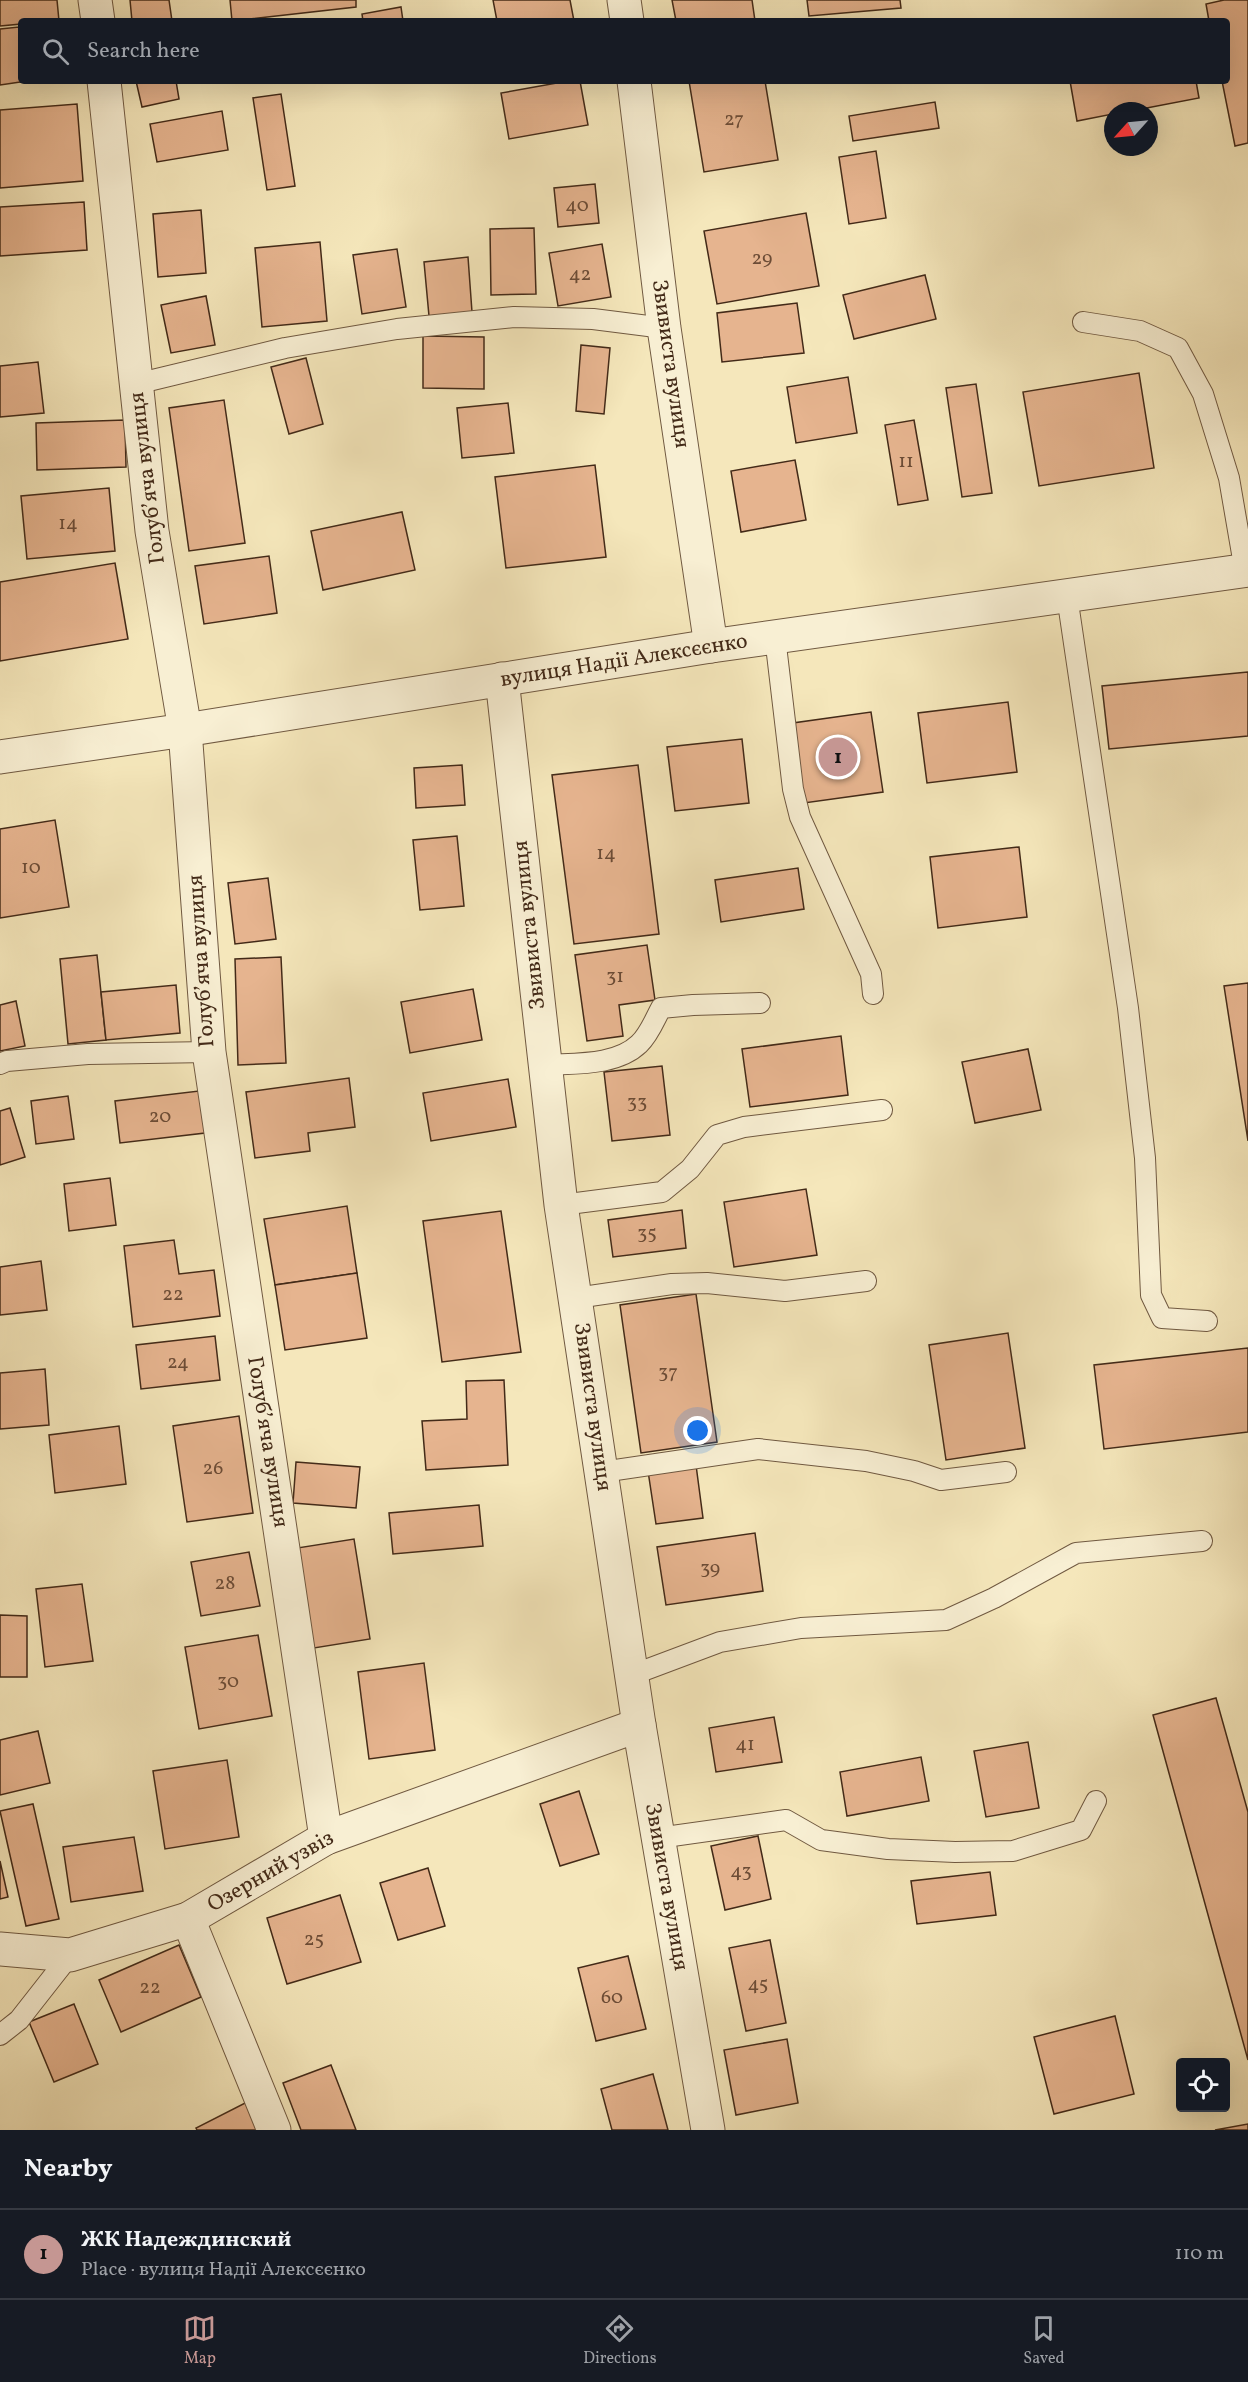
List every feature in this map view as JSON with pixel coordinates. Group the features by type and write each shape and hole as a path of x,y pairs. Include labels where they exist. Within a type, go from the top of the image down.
{"street":[{"path":"95,0 98,18"},
{"path":"624,0 627,18"},
{"name":"Голубʼяча вулиця","path":"104,84 152,531 185,730 209,1052 326,1838"},
{"name":"Звивиста вулиця","path":"634,84 664,328 711,646"},
{"name":"вулиця Надії Алексєєнко","path":"0,757 185,730 711,646 1246,570"},
{"name":"Звивиста вулиця","path":"502,680 561,1205 639,1725 708,2130"},
{"name":"Озерний узвіз","path":"70,1955 188,1919 326,1838 639,1725"},
{"path":"188,1919 274,2130"},
{"path":"0,1949 70,1955"}],"lane":[{"path":"136,384 285,348 397,329 514,317 593,319 664,328"},
{"path":"1083,322 1140,331 1178,348 1203,394 1229,478 1246,570"},
{"path":"1067,596 1128,1008 1144,1158 1151,1295 1162,1318 1207,1322"},
{"path":"775,637 793,789 800,817 871,974 873,994"},
{"path":"546,1065 597,1061 625,1055 641,1043 661,1008 760,1003"},
{"path":"0,1064 7,1061 88,1054 209,1052"},
{"path":"561,1205 662,1192 690,1169 717,1135 744,1127 882,1110"},
{"path":"576,1298 672,1284 707,1283 785,1291 866,1281"},
{"path":"602,1472 758,1449 866,1461 914,1471 941,1480 1006,1472"},
{"path":"632,1675 720,1642 801,1628 945,1620 994,1599 1076,1553 1202,1541"},
{"path":"658,1838 786,1820 821,1840 888,1849 955,1852 1013,1851 1081,1830 1096,1801"},
{"path":"0,2035 19,2020 70,1955"}],"building":[{"path":"0,0 57,0 59,18 18,18 18,24 0,26"},
{"path":"130,0 169,0 172,18 132,18"},
{"path":"230,0 356,0 356,7 259,18 232,18"},
{"path":"493,0 570,0 573,18 496,18"},
{"path":"672,0 752,0 755,18 675,18"},
{"path":"807,0 900,0 901,8 809,16"},
{"path":"1224,0 1248,0 1248,143 1235,146 1223,84 1230,84 1230,18 1208,18 1206,4"},
{"path":"401,7 403,18 363,18 362,14"},
{"path":"18,27 18,82 0,85 0,29"},
{"path":"137,84 176,84 179,99 142,107"},
{"path":"551,84 581,84 588,125 509,139 501,93"},
{"path":"689,84 765,84 778,160 704,172"},
{"path":"1071,84 1197,84 1199,98 1158,106 1158,102 1104,102 1104,116 1077,121"},
{"path":"281,94 295,186 267,190 253,98"},
{"path":"935,102 939,128 853,141 849,116"},
{"path":"77,104 83,181 0,188 0,110"},
{"path":"222,111 228,150 157,162 150,124"},
{"path":"876,151 886,218 849,224 839,157"},
{"path":"595,184 599,223 558,227 554,188"},
{"path":"84,202 87,250 0,256 0,207"},
{"path":"201,210 206,273 158,277 153,214"},
{"path":"806,213 819,286 717,304 704,231"},
{"path":"534,228 536,294 491,295 490,229"},
{"path":"320,242 327,321 262,327 255,248"},
{"path":"602,244 611,297 558,306 549,253"},
{"path":"397,249 406,307 362,314 353,255"},
{"path":"468,257 472,312 429,316 424,262"},
{"path":"925,275 936,319 854,339 843,295"},
{"path":"206,296 215,345 171,353 161,305"},
{"path":"797,303 804,353 722,362 717,313"},
{"path":"423,336 484,337 484,389 423,388"},
{"path":"581,345 610,348 604,414 576,411"},
{"path":"306,358 323,424 289,434 271,367"},
{"path":"38,362 44,413 0,417 0,366"},
{"path":"1139,373 1154,468 1039,486 1023,392"},
{"path":"848,377 857,433 796,443 787,387"},
{"path":"976,384 992,493 962,497 946,388"},
{"path":"224,400 245,543 189,551 169,408"},
{"path":"508,403 514,453 462,458 457,408"},
{"path":"125,420 126,467 37,470 36,423"},
{"path":"914,420 928,500 898,505 885,425"},
{"path":"795,460 806,520 741,532 731,471"},
{"path":"595,465 606,557 506,568 495,477"},
{"path":"109,488 115,551 27,559 21,496"},
{"path":"402,512 415,570 323,590 311,531"},
{"path":"269,556 277,613 204,624 195,566"},
{"path":"115,563 128,639 0,661 0,582"},
{"path":"1248,672 1248,736 1109,749 1102,686"},
{"path":"1008,702 1017,772 927,783 918,713"},
{"path":"871,712 883,792 804,803 793,723"},
{"path":"742,739 749,803 675,811 667,747"},
{"path":"462,765 465,805 416,808 414,768"},
{"path":"638,765 659,934 574,944 552,775"},
{"path":"55,820 69,907 0,918 0,829"},
{"path":"457,836 464,906 420,910 413,840"},
{"path":"1019,847 1027,917 938,928 930,857"},
{"path":"798,868 804,909 721,922 715,880"},
{"path":"268,878 276,939 235,944 228,883"},
{"path":"647,945 655,1000 619,1005 623,1036 587,1041 575,955"},
{"path":"97,955 106,1040 68,1044 60,959"},
{"path":"281,957 286,1063 238,1065 235,959"},
{"path":"1248,983 1248,1141 1224,986"},
{"path":"176,985 180,1033 106,1040 101,992"},
{"path":"473,989 482,1040 410,1053 401,1002"},
{"path":"16,1001 25,1046 0,1051 0,1005"},
{"path":"841,1036 848,1095 750,1107 742,1049"},
{"path":"1028,1049 1041,1110 975,1123 962,1062"},
{"path":"662,1066 670,1135 612,1141 604,1072"},
{"path":"349,1078 355,1127 308,1133 310,1151 255,1158 246,1092"},
{"path":"508,1079 516,1127 431,1141 423,1093"},
{"path":"199,1091 205,1133 120,1143 115,1101"},
{"path":"68,1096 74,1139 36,1144 31,1101"},
{"path":"10,1108 25,1157 0,1165 0,1111"},
{"path":"110,1178 116,1225 69,1231 64,1184"},
{"path":"806,1189 817,1255 734,1267 724,1202"},
{"path":"347,1206 357,1273 275,1285 264,1219"},
{"path":"682,1210 686,1248 613,1257 608,1220"},
{"path":"501,1211 521,1352 442,1362 423,1221"},
{"path":"174,1240 179,1274 214,1270 220,1316 133,1327 124,1246"},
{"path":"41,1261 47,1310 0,1315 0,1267"},
{"path":"357,1273 367,1338 285,1350 275,1285"},
{"path":"696,1294 717,1442 641,1453 620,1305"},
{"path":"1008,1333 1025,1448 946,1460 929,1345"},
{"path":"215,1336 220,1380 141,1389 136,1345"},
{"path":"1248,1348 1248,1432 1104,1449 1094,1365"},
{"path":"45,1369 49,1425 0,1429 0,1373"},
{"path":"504,1380 508,1465 426,1470 422,1421 467,1419 466,1381"},
{"path":"239,1416 253,1513 187,1522 173,1426"},
{"path":"119,1426 126,1484 55,1493 49,1435"},
{"path":"296,1462 360,1467 356,1508 293,1503"},
{"path":"696,1465 703,1518 656,1524 648,1471"},
{"path":"479,1505 483,1546 393,1554 389,1513"},
{"path":"755,1533 763,1591 666,1605 657,1547"},
{"path":"354,1539 370,1639 314,1648 297,1548"},
{"path":"249,1552 260,1606 201,1616 191,1562"},
{"path":"82,1584 93,1661 45,1667 36,1589"},
{"path":"0,1615 27,1616 27,1677 0,1677"},
{"path":"258,1635 272,1716 199,1729 185,1647"},
{"path":"424,1663 435,1750 369,1759 358,1672"},
{"path":"1216,1698 1248,1812 1248,2060 1153,1715"},
{"path":"774,1717 782,1762 716,1772 709,1728"},
{"path":"38,1731 50,1783 0,1795 0,1740"},
{"path":"1028,1742 1039,1808 986,1817 974,1751"},
{"path":"921,1757 929,1801 847,1816 840,1772"},
{"path":"227,1760 239,1837 165,1849 153,1771"},
{"path":"579,1791 599,1854 560,1866 540,1804"},
{"path":"33,1804 59,1919 26,1926 0,1811"},
{"path":"758,1836 771,1899 725,1910 711,1846"},
{"path":"134,1837 143,1891 71,1902 63,1847"},
{"path":"0,1861 8,1897 0,1899"},
{"path":"428,1868 445,1926 398,1940 380,1883"},
{"path":"990,1872 996,1915 917,1924 911,1881"},
{"path":"340,1895 361,1962 287,1984 267,1918"},
{"path":"770,1940 786,2023 746,2031 729,1948"},
{"path":"179,1945 201,1997 121,2032 99,1980"},
{"path":"628,1956 646,2029 596,2041 578,1968"},
{"path":"74,2004 98,2064 54,2082 29,2022"},
{"path":"1115,2016 1134,2094 1054,2114 1034,2037"},
{"path":"787,2039 798,2103 736,2115 724,2050"},
{"path":"331,2065 356,2130 301,2130 283,2083"},
{"path":"653,2074 668,2130 612,2130 601,2089"},
{"path":"251,2100 266,2130 197,2130 196,2128"},
{"path":"1248,2124 1248,2130 1215,2130"}],"place":[{"name":"ЖК Надеждинский","path":"838,757"}]}
